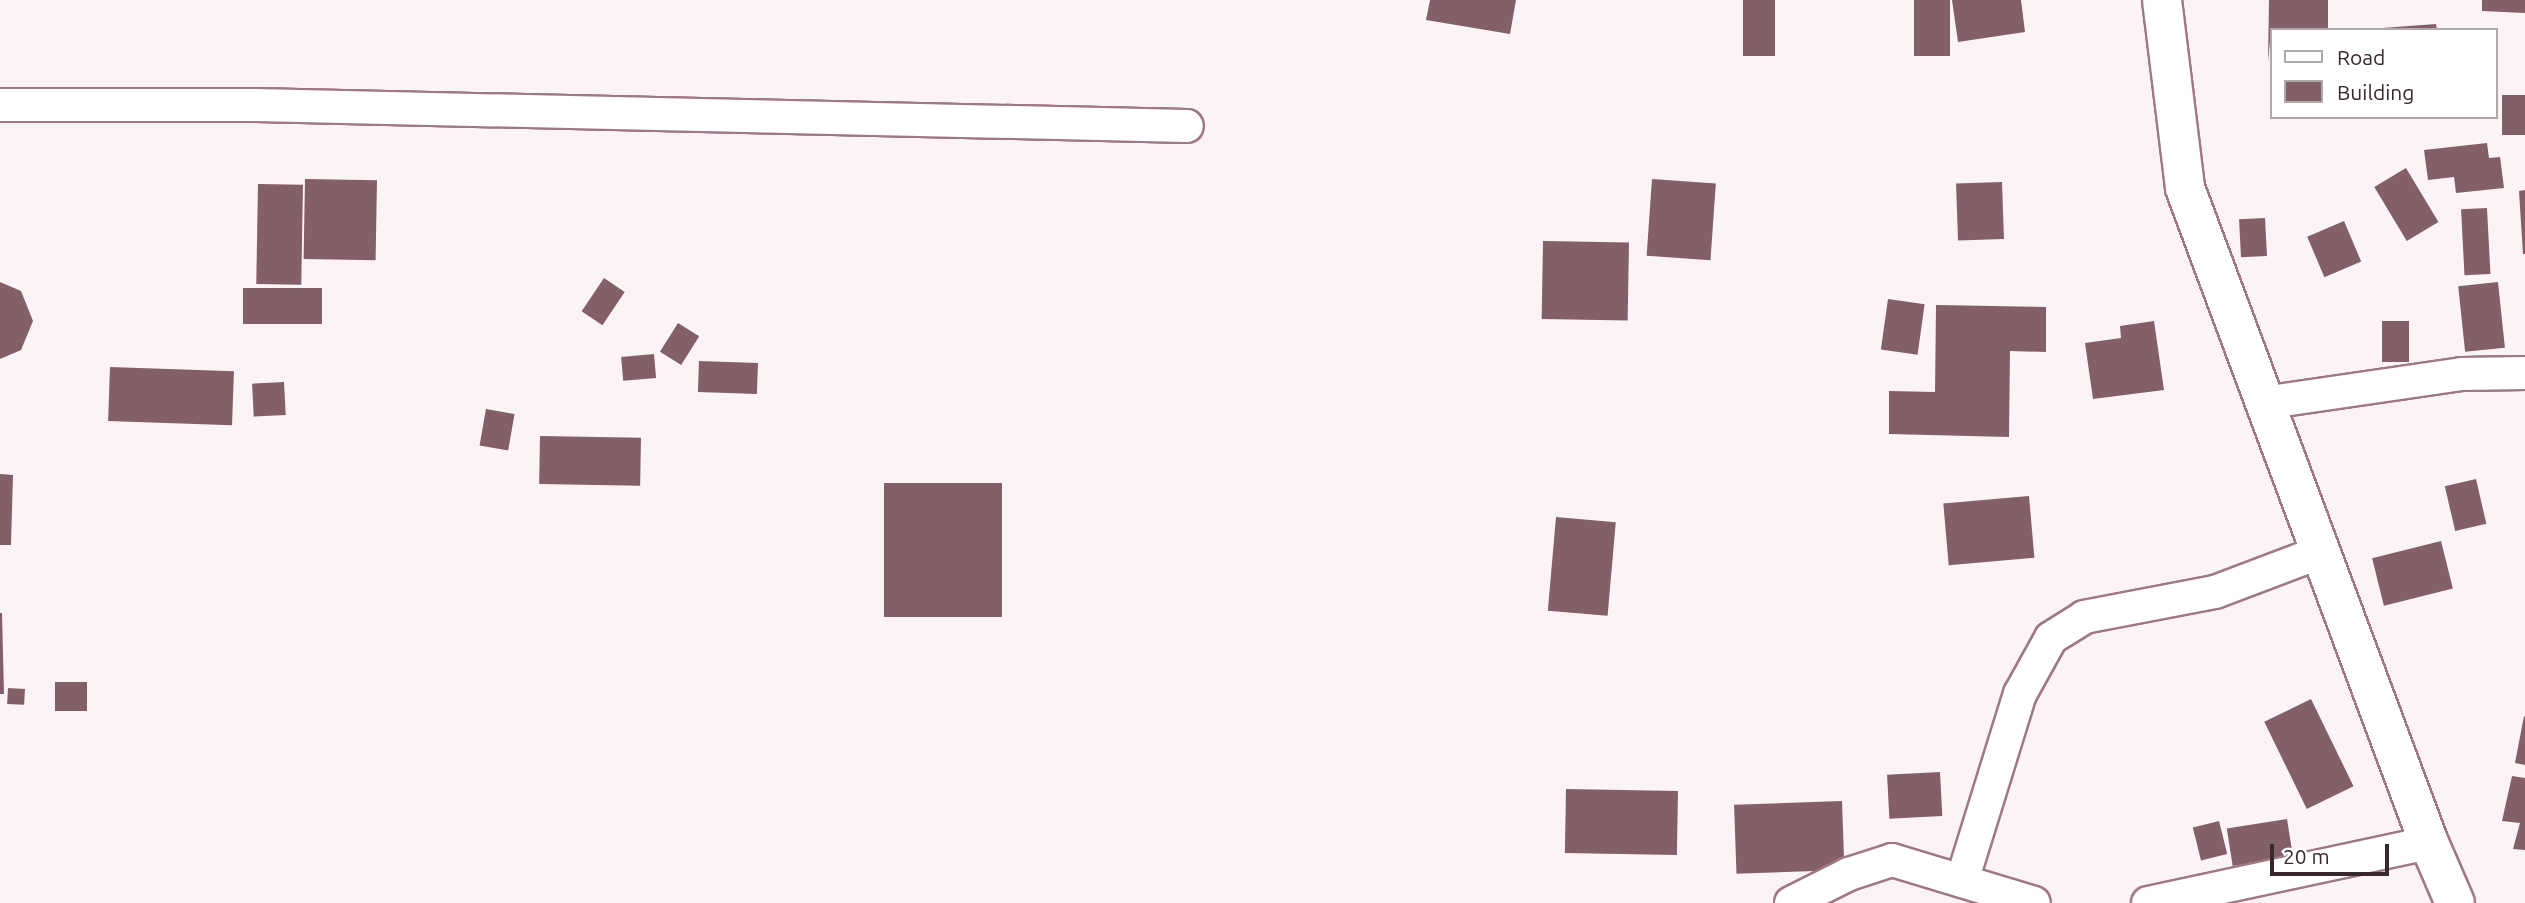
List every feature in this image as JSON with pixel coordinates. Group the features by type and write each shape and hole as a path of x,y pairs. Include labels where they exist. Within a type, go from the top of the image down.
{"street":[{"path":"2162,0 2185,188 2429,844 2455,903"},
{"path":"0,105 256,105 1187,126"},
{"path":"2263,403 2462,374 2525,373"},
{"path":"1962,881 2020,694 2050,638 2084,617 2215,592 2321,552"},
{"path":"2148,903 2429,844"},
{"path":"1791,903 1849,874 1892,860 2034,903"}],"building":[{"path":"1430,0 1516,0 1510,34 1426,20"},
{"path":"1743,0 1775,0 1775,56 1743,56"},
{"path":"1914,0 1950,0 1950,56 1914,56"},
{"path":"1952,0 2021,0 2025,32 1958,42"},
{"path":"2269,0 2328,0 2328,28 2270,28 2268,63"},
{"path":"2482,0 2525,0 2525,13 2482,11"},
{"path":"2436,24 2437,28 2382,28"},
{"path":"2502,95 2525,95 2525,135 2502,135"},
{"path":"2487,143 2489,158 2500,157 2504,188 2456,193 2454,177 2428,180 2424,150"},
{"path":"2406,168 2438,222 2407,241 2374,187"},
{"path":"305,179 377,180 376,260 304,259"},
{"path":"1652,179 1716,183 1710,260 1647,256"},
{"path":"2002,182 2004,239 1958,241 1956,184"},
{"path":"258,184 303,185 301,285 256,284"},
{"path":"2525,190 2525,254 2523,254 2519,191"},
{"path":"2487,208 2490,274 2464,275 2461,209"},
{"path":"2265,218 2267,256 2241,257 2239,219"},
{"path":"2344,221 2361,262 2324,277 2307,237"},
{"path":"1543,241 1629,243 1628,320 1542,319"},
{"path":"604,278 625,292 602,325 582,311"},
{"path":"0,282 21,291 33,321 21,350 0,359"},
{"path":"2498,282 2505,348 2465,352 2458,286"},
{"path":"243,288 322,288 322,324 243,324"},
{"path":"1888,299 1925,304 1918,355 1881,350"},
{"path":"1936,305 2046,307 2046,352 2010,351 2009,437 1889,434 1889,391 1935,392"},
{"path":"2154,321 2164,390 2093,399 2085,343 2121,338 2120,326"},
{"path":"2382,321 2409,321 2409,362 2382,362"},
{"path":"678,323 699,336 681,365 660,352"},
{"path":"654,354 656,378 623,381 621,357"},
{"path":"699,361 758,363 757,394 698,392"},
{"path":"110,367 234,371 232,425 108,421"},
{"path":"284,382 286,415 254,417 252,384"},
{"path":"486,409 515,414 508,450 480,445"},
{"path":"540,436 641,438 640,486 539,484"},
{"path":"0,474 13,475 11,545 0,545"},
{"path":"2476,479 2486,524 2455,531 2445,486"},
{"path":"884,483 1002,483 1002,617 884,617"},
{"path":"2029,496 2034,558 1949,565 1943,503"},
{"path":"1556,517 1616,522 1608,616 1548,611"},
{"path":"2441,541 2453,589 2384,606 2372,558"},
{"path":"2,613 4,694 0,694"},
{"path":"55,682 87,682 87,711 55,711"},
{"path":"8,688 25,689 24,705 7,704"},
{"path":"2311,699 2354,786 2307,809 2264,722"},
{"path":"2525,717 2525,765 2515,763"},
{"path":"1940,772 1942,816 1889,819 1887,775"},
{"path":"2512,776 2525,778 2525,850 2513,849 2520,823 2502,821"},
{"path":"1566,789 1678,791 1677,855 1565,853"},
{"path":"1842,801 1844,870 1736,874 1734,805"},
{"path":"2287,819 2293,857 2233,866 2227,829"},
{"path":"2219,821 2227,854 2201,861 2193,828"}]}
